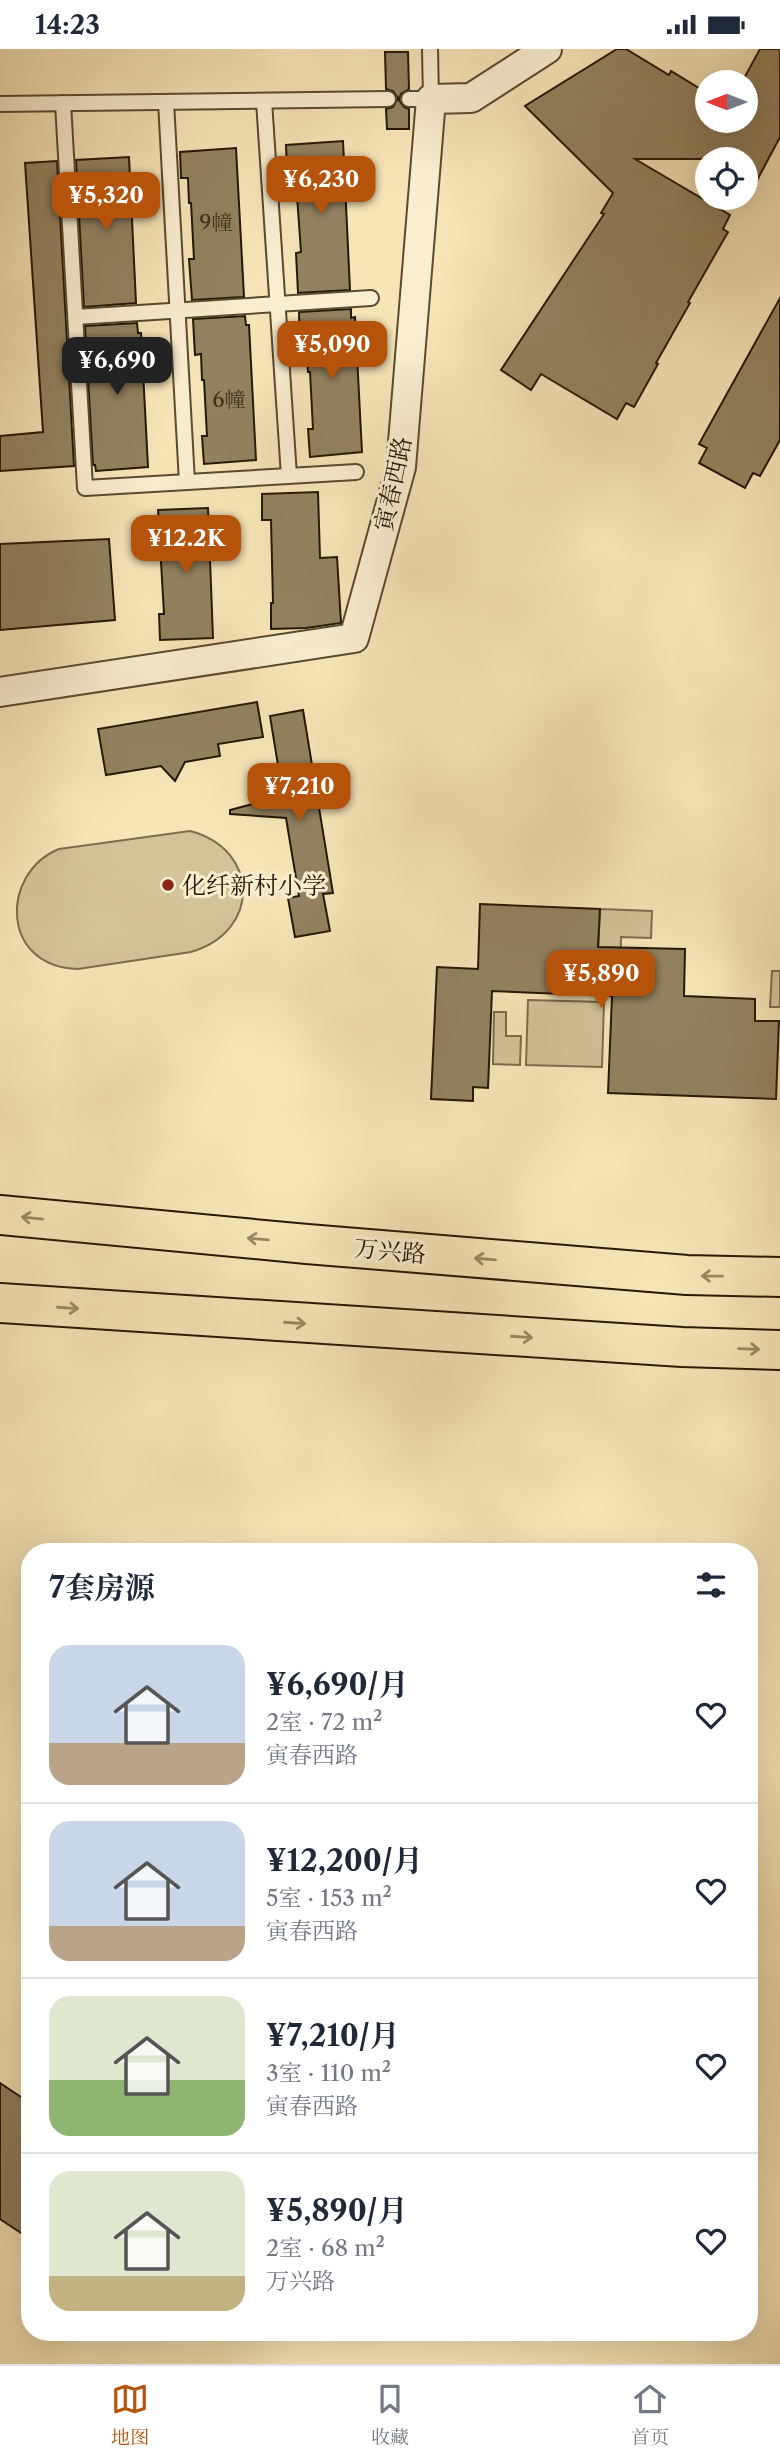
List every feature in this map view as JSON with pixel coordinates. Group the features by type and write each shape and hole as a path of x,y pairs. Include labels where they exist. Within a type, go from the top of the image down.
{"main road":[{"name":"万兴路","path":"0,1215 673,1274 780,1277"},
{"path":"0,1303 682,1347 780,1350"}],"street":[{"path":"420,99 471,98 547,49"},
{"name":"寅春西路","path":"0,692 354,638 401,467 420,99"}],"lane":[{"path":"420,99 430,49"},
{"path":"0,104 388,99"},
{"path":"264,101 289,476"},
{"path":"166,102 187,482"},
{"path":"63,103 85,488 356,472"},
{"path":"76,317 371,298"}],"shaded area":[{"path":"190,831 213,841 230,855 240,872 243,891 240,910 230,927 214,942 191,952 78,969 52,964 34,953 22,936 17,917 19,897 26,878 40,861 59,849"},
{"path":"600,909 652,911 651,938 621,937 620,979 597,978"},
{"path":"772,971 780,971 780,1007 770,1007"},
{"path":"528,1000 604,1002 602,1067 526,1065"},
{"path":"494,1012 506,1012 506,1036 521,1036 520,1065 493,1064"}],"building":[{"path":"617,49 626,49 669,75 671,71 695,86 695,133 758,133 758,70 749,70 760,49 780,49 780,137 758,178 758,147 695,147 695,159 635,159 695,194 695,210 722,210 730,215 723,229 728,232 688,302 690,303 656,363 658,364 634,407 626,403 617,419 541,374 531,390 501,370 604,214 601,213 613,193 525,106"},
{"path":"385,52 408,52 409,89 401,94 399,100 409,109 409,129 387,129 386,109 393,107 398,98 393,91 386,89"},
{"path":"343,141 350,290 298,293 296,253 301,252 297,196 294,171 287,171 286,145"},
{"path":"236,148 244,297 192,300 189,259 194,259 191,203 188,178 181,178 180,152"},
{"path":"129,157 136,303 84,307 76,160"},
{"path":"57,161 74,466 0,471 0,436 43,432 25,163"},
{"path":"780,298 780,440 760,476 753,473 745,488 699,463 707,448 699,444"},
{"path":"351,309 351,318 355,317 362,452 310,457 308,429 313,429 310,372 306,347 300,347 299,312"},
{"path":"245,316 246,325 249,325 256,460 204,464 202,436 207,436 204,380 201,354 195,355 193,319"},
{"path":"137,323 138,333 141,333 148,467 96,471 93,465 85,326"},
{"path":"318,492 320,558 337,557 341,623 271,629 271,520 262,520 262,494"},
{"path":"208,508 213,638 160,640 159,614 164,614 158,510"},
{"path":"109,539 115,620 0,630 0,544"},
{"path":"257,702 263,737 218,744 220,756 185,762 175,781 161,766 106,775 98,729"},
{"path":"303,710 333,893 323,894 330,931 295,937 288,898 299,896 286,818 230,814 230,810 283,796 270,716"},
{"path":"480,904 600,909 598,947 685,949 684,996 755,999 755,1021 779,1021 776,1099 608,1093 612,996 492,991 488,1088 473,1087 473,1101 431,1099 437,967 478,969"},
{"path":"0,2083 21,2097 21,2233 0,2219"}],"place":[{"name":"化纤新村小学","path":"168,885"}]}
